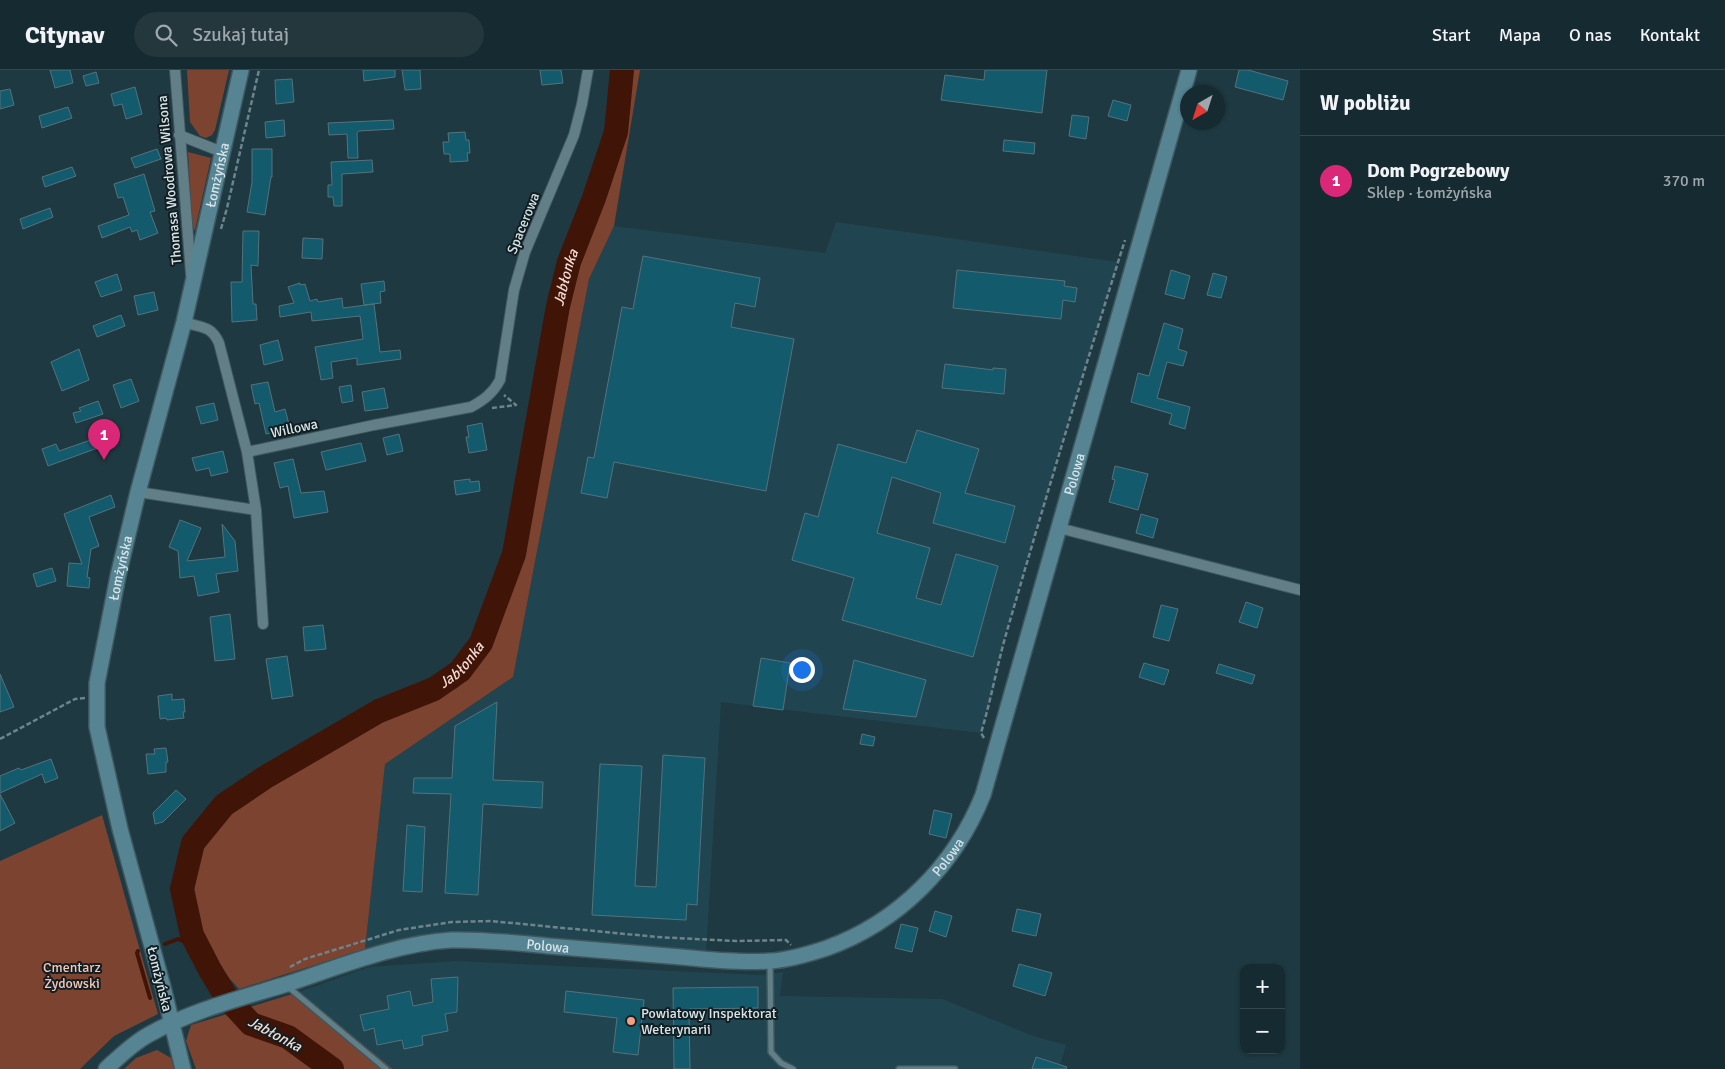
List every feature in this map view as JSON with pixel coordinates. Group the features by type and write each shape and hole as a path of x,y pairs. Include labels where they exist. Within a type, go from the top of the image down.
{"street":[{"name":"Thomasa Woodrowa Wilsona","path":"175,70 192,288"},
{"name":"Łomżyńska","path":"183,1069 120,828 97,727 96,697 118,576 138,492 184,322 241,70"},
{"name":"Spacerowa","path":"499,389 514,290 525,252 574,135 588,70"},
{"name":"Polowa","path":"106,1069 131,1046 171,1024 219,1005 263,991 285,978 406,947 450,940 488,941 714,960 770,962 795,958 838,944 862,933 911,899 932,878 962,838 983,795 1189,70"},
{"path":"179,135 222,152"},
{"path":"184,322 209,328 216,334 221,348 247,452 256,510 263,624"},
{"name":"Willowa","path":"247,452 471,407 485,400 499,389"},
{"path":"138,492 256,510"},
{"path":"1058,528 1300,590"}],"lane":[{"path":"770,962 771,1052 781,1063 793,1069"},
{"path":"285,978 386,1069"},
{"path":"900,1069 955,1069"}],"path":[{"path":"218,237 227,208 259,70"},
{"path":"988,744 981,734 992,697 1006,634 1061,445 1126,234"},
{"path":"492,404 485,409 516,405 501,394 499,389"},
{"path":"0,739 75,699 96,697"},
{"path":"285,978 305,959 399,930 452,922 491,921 657,937 736,941 786,940 791,943 795,958"}],"shaded area":[{"path":"836,222 1118,262 1061,445 1006,634 992,697 981,733 721,702 706,953 449,935 398,941 365,949 385,764 513,677 589,279 614,226 825,253"},
{"path":"456,961 760,975 783,972 780,996 942,999 1036,1037 1066,1045 1059,1069 393,1069 299,992 369,967"}],"green space":[{"path":"187,70 229,70 215,130 212,135 206,138 200,136 190,122"},
{"path":"630,70 640,70 614,226 589,279 513,677 385,764 365,949 239,989 208,955 192,906 200,848 221,821 256,792 389,718 457,688 483,659 511,590 570,279 580,248 605,196 622,136"},
{"path":"188,152 211,158 195,230 192,222"},
{"name":"Cmentarz Żydowski","path":"102,815 158,1014 114,1036 80,1069 0,1069 0,861"},
{"path":"299,992 393,1069 196,1069 186,1041 191,1025"},
{"path":"157,1050 171,1058 174,1069 124,1069 136,1058"}],"building":[{"path":"50,70 70,70 73,83 55,88"},
{"path":"363,70 395,70 395,77 364,81"},
{"path":"402,70 420,70 421,89 405,90"},
{"path":"540,70 561,70 563,83 542,85"},
{"path":"985,70 1047,70 1042,113 941,100 945,75 984,80"},
{"path":"1239,70 1248,70 1288,81 1283,100 1235,87"},
{"path":"96,72 99,83 86,86 83,76"},
{"path":"292,79 294,102 276,104 275,80"},
{"path":"135,87 142,114 126,119 122,104 114,106 111,94"},
{"path":"10,89 14,105 0,109 0,91"},
{"path":"1113,100 1131,105 1127,121 1108,116"},
{"path":"68,107 72,118 42,128 39,116"},
{"path":"1072,115 1089,117 1086,139 1069,136"},
{"path":"284,120 285,136 266,138 265,122"},
{"path":"393,120 394,129 359,131 357,133 358,158 348,158 347,134 329,135 328,123"},
{"path":"465,132 466,140 469,140 470,153 467,153 468,161 450,162 450,154 444,154 443,142 449,142 448,133"},
{"path":"1004,140 1035,143 1034,154 1003,151"},
{"path":"157,149 161,159 135,168 131,158"},
{"path":"252,149 272,149 272,177 265,215 247,212 252,182"},
{"path":"372,160 373,172 342,174 342,206 334,206 333,197 328,197 328,185 332,185 331,162"},
{"path":"72,167 76,176 45,187 42,177"},
{"path":"144,174 155,211 150,212 158,233 140,240 137,230 132,232 130,227 102,238 98,226 129,215 123,197 118,198 114,184"},
{"path":"50,208 53,217 23,229 20,219"},
{"path":"243,231 259,231 258,266 251,265 253,304 256,304 257,320 232,322 231,282 242,282"},
{"path":"303,238 323,239 322,259 302,258"},
{"path":"643,256 760,278 755,307 735,303 731,327 794,339 766,491 614,462 607,498 581,493 588,457 594,458 622,307 633,309"},
{"path":"957,270 1065,281 1064,286 1077,288 1075,302 1063,300 1061,319 953,308"},
{"path":"1171,270 1190,276 1184,299 1165,294"},
{"path":"1213,273 1227,277 1221,298 1207,295"},
{"path":"117,274 122,290 101,297 95,282"},
{"path":"384,281 385,291 380,292 381,303 364,305 361,284"},
{"path":"300,283 300,285 305,284 310,301 317,299 318,302 342,298 343,308 374,304 380,352 400,350 401,359 357,365 357,358 331,362 333,378 321,380 315,347 363,339 360,316 312,321 311,312 280,317 279,306 294,303 288,287"},
{"path":"154,292 158,310 138,315 134,296"},
{"path":"121,315 125,326 97,337 93,326"},
{"path":"1164,323 1183,329 1178,349 1187,352 1183,366 1167,362 1157,398 1190,407 1185,429 1169,424 1172,414 1131,402 1138,373 1149,376"},
{"path":"278,340 283,360 264,365 260,345"},
{"path":"79,349 89,380 62,391 51,362"},
{"path":"945,364 993,370 993,368 1006,369 1004,394 942,388"},
{"path":"131,379 139,401 121,408 113,385"},
{"path":"268,382 275,412 285,409 290,428 266,434 259,403 255,404 251,385"},
{"path":"351,385 353,401 342,403 339,387"},
{"path":"384,388 388,408 365,411 362,392"},
{"path":"98,401 103,414 76,423 73,413 81,411 79,408"},
{"path":"214,403 218,420 201,424 196,407"},
{"path":"482,423 487,450 469,453 466,437 469,437 467,426"},
{"path":"917,430 979,449 965,493 1015,506 1005,543 933,523 941,493 892,477 877,533 930,548 916,598 941,605 956,554 998,566 973,657 842,620 854,578 792,560 805,513 818,517 838,444 906,463"},
{"path":"399,434 403,451 387,455 383,438"},
{"path":"102,436 106,445 48,466 42,449 56,444 59,451"},
{"path":"361,443 366,461 326,470 321,452"},
{"path":"223,451 228,472 211,476 209,468 196,471 192,458"},
{"path":"293,459 301,493 324,491 328,512 294,518 288,486 280,488 274,463"},
{"path":"1115,466 1148,474 1138,510 1109,502 1115,480 1112,479"},
{"path":"470,479 470,482 479,481 480,491 456,495 454,481"},
{"path":"111,495 115,507 89,517 99,546 91,549 87,577 90,578 89,588 67,586 69,563 82,564 64,514"},
{"path":"1141,514 1158,519 1153,538 1136,533"},
{"path":"180,520 201,528 187,561 225,557 222,524 235,541 238,571 216,574 219,592 198,596 194,576 180,578 178,551 169,547"},
{"path":"52,568 56,581 37,587 33,574"},
{"path":"1246,602 1263,608 1257,628 1239,622"},
{"path":"1161,605 1178,609 1169,641 1153,637"},
{"path":"230,614 235,659 215,661 210,617"},
{"path":"323,625 326,649 305,651 303,627"},
{"path":"287,656 293,696 272,699 266,659"},
{"path":"761,658 790,663 783,710 753,706"},
{"path":"854,660 926,680 916,717 843,709"},
{"path":"1144,663 1169,670 1164,685 1139,677"},
{"path":"1219,664 1255,675 1252,684 1216,673"},
{"path":"0,674 14,707 0,712"},
{"path":"172,694 172,700 184,699 184,718 160,719 158,696"},
{"path":"497,702 493,780 543,782 542,808 483,804 478,895 445,893 451,794 413,793 414,778 452,778 455,726"},
{"path":"862,734 875,737 873,746 860,744"},
{"path":"166,748 168,762 166,762 166,772 148,774 146,754 155,754 154,749"},
{"path":"663,755 705,758 697,905 687,904 686,920 592,915 600,764 642,766 635,886 656,887"},
{"path":"51,759 58,778 45,783 42,774 0,793 0,776 19,768 21,770"},
{"path":"176,790 186,799 163,822 155,824 153,813"},
{"path":"0,794 15,823 0,831"},
{"path":"934,810 952,814 946,838 929,834"},
{"path":"407,825 425,827 422,892 403,891"},
{"path":"1017,909 1041,914 1036,936 1012,931"},
{"path":"935,911 952,916 946,937 929,931"},
{"path":"901,924 918,928 912,952 895,948"},
{"path":"1019,964 1052,973 1045,996 1013,986"},
{"path":"458,977 457,1012 445,1014 448,1031 422,1036 423,1045 404,1049 402,1040 377,1045 374,1028 364,1031 360,1015 389,1009 387,996 410,991 413,1006 433,1002 431,979"},
{"path":"758,987 758,1008 689,1009 690,1069 674,1069 673,988"},
{"name":"Powiatowy Inspektorat Weterynarii","path":"566,991 644,1000 638,1055 613,1052 617,1018 564,1012"},
{"path":"1036,1057 1067,1067 1066,1069 1032,1069"}],"waterway":[{"name":"Jabłonka","path":"332,1069 288,1037 251,1024 227,998 192,935 182,889 193,843 224,805 264,778 379,711 434,689 460,671 481,643 514,554 558,306 569,262 594,198 616,132 622,70"},
{"path":"165,944 178,939 189,943 194,940"},
{"path":"138,951 150,998"}],"place":[{"name":"Dom Pogrzebowy","path":"104,460"},
{"name":"Powiatowy Inspektorat Weterynarii","path":"631,1021"}]}
